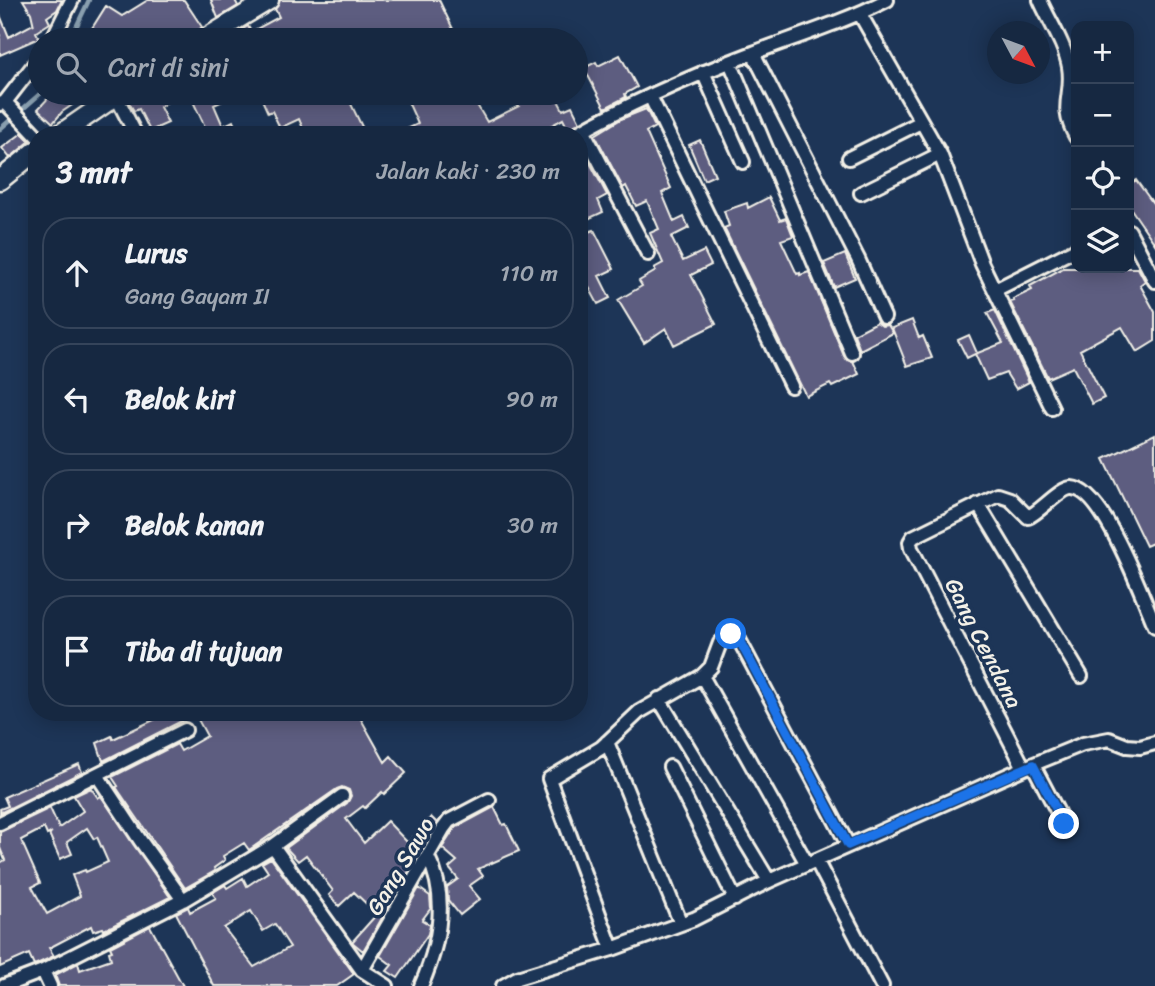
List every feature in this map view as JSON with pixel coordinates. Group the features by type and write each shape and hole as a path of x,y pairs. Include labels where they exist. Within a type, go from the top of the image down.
{"street":[{"path":"58,28 72,0"},
{"path":"223,28 269,0"},
{"path":"588,126 702,72 860,14 887,0"},
{"path":"1040,0 1067,60 1070,79 1066,110 1071,124"},
{"path":"860,14 940,154 982,264 1052,408"},
{"path":"753,53 858,258 884,317"},
{"path":"730,62 852,353"},
{"path":"702,72 743,162"},
{"path":"28,74 6,106 28,126"},
{"path":"650,96 791,386"},
{"path":"72,126 102,105"},
{"path":"123,105 132,126"},
{"path":"849,158 921,122"},
{"path":"588,149 649,254"},
{"path":"861,193 940,154"},
{"path":"0,180 28,157"},
{"path":"1134,238 1150,259 1155,281"},
{"path":"995,290 1071,252"},
{"path":"1081,677 978,504 1001,495 1010,499 1028,517 1063,490 1076,488 1102,514 1117,535 1155,626"},
{"name":"Gang Cendana","path":"978,504 913,537 909,542 1029,766 1064,824"},
{"path":"612,948 549,779 598,750 639,712 702,676 711,667 720,643 735,632 848,845"},
{"path":"702,676 882,986"},
{"path":"659,699 769,881"},
{"path":"0,823 185,730"},
{"path":"503,986 517,978 681,924 848,845 1083,744 1109,739 1127,746 1140,747 1155,743"},
{"path":"607,742 681,924"},
{"path":"670,767 735,899"},
{"path":"97,775 183,900"},
{"path":"4,986 43,971 183,900 273,846 342,796"},
{"name":"Gang Sawo","path":"362,970 449,821 489,800"},
{"path":"273,846 362,970 387,986"},
{"path":"421,986 430,966 439,918 439,883 428,857"},
{"path":"43,971 50,986"}],"building":[{"path":"23,0 62,0 57,10 47,17 50,23 42,28 28,28 28,43 0,55 0,15 9,37 33,24 34,26 31,13"},
{"path":"148,0 184,0 202,27 92,28 106,6 122,16"},
{"path":"211,0 235,0 238,6 218,18"},
{"path":"280,0 439,0 453,28 258,28 279,17 275,9"},
{"path":"620,55 637,87 625,94 626,97 605,108 588,76 588,66 596,62 598,66"},
{"path":"42,105 72,105 53,123 38,109"},
{"path":"130,105 163,105 160,107 168,123 148,126 139,109 134,111"},
{"path":"195,105 214,105 223,126 205,126"},
{"path":"264,105 351,105 362,126 302,126 299,119 279,126 272,111 268,113"},
{"path":"409,105 477,105 487,122 519,105 560,105 563,110 572,106 580,122 573,126 566,126 563,119 550,126 414,126 418,124"},
{"path":"646,109 655,127 646,132 671,188 662,193 674,222 684,217 689,228 671,237 683,261 704,251 711,265 691,275 716,324 674,345 666,328 644,343 618,300 642,286 639,281 656,271 654,268 663,263 650,233 659,229 647,201 636,206 626,186 623,188 595,135 621,119"},
{"path":"22,133 28,139 28,143 10,158 2,148"},
{"path":"700,140 715,175 704,180 689,145"},
{"path":"588,159 607,195 598,200 603,212 588,219"},
{"path":"1136,180 1155,206 1155,244 1134,213"},
{"path":"769,197 780,220 786,218 793,236 781,240 797,274 809,272 844,356 853,361 859,374 806,396 724,228 729,226 724,211 747,203 748,208"},
{"path":"594,230 614,269 599,276 610,298 598,304 588,286 588,232"},
{"path":"845,254 855,278 834,287 824,263"},
{"path":"1063,268 1071,268 1071,273 1134,273 1134,268 1138,268 1145,281 1140,285 1155,312 1155,341 1137,352 1122,327 1080,350 1104,398 1092,404 1073,367 1048,378 1010,302 1032,290 1030,286"},
{"path":"995,310 1029,382 1016,389 1006,373 987,380 975,354 1003,343 987,313"},
{"path":"912,320 919,338 923,336 932,358 907,366 892,328"},
{"path":"877,322 882,326 888,325 893,333 860,350 854,334"},
{"path":"969,335 977,353 967,358 958,340"},
{"path":"1155,434 1155,542 1146,546 1104,459"},
{"path":"152,721 181,721 103,761 97,743 112,736 113,739"},
{"path":"199,721 362,721 385,762 391,756 406,773 384,794 382,792 365,808 363,806 346,819 364,843 387,821 408,843 431,817 437,823 363,951 352,942 377,914 354,892 339,906 329,895 333,891 306,855 298,861 286,848 347,803 351,796 349,790 342,787 249,850 244,843 223,856 225,860 214,868 215,871 185,888 116,787 118,786 112,777 177,744 181,751 207,736"},
{"path":"79,764 82,772 0,813 0,809 8,806 4,797"},
{"path":"91,788 98,798 101,796 170,897 104,930 93,931 91,926 49,948 54,956 39,963 34,965 29,954 0,967 0,863 5,860 0,848 0,832 50,808 59,828 83,811 74,796","holes":["44,828 47,835 52,832 49,834 60,859 72,854 67,842 87,828 94,839 97,837 108,862 72,875 80,896 47,914 32,887 40,883 21,840"]},
{"path":"494,807 519,851 478,869 483,876 469,886 480,899 460,915 448,900 447,887 458,879 449,868 457,861 442,848 455,828"},
{"path":"271,858 354,974 337,986 214,986 176,913 188,907 190,912 216,898 212,893 243,878 247,886 268,872 262,863","holes":["251,911 263,931 275,924 290,947 254,967 224,928"]},
{"path":"419,888 430,896 431,908 422,920 430,925 428,934 398,978 387,971 392,965 380,956"},
{"path":"150,926 183,986 59,986 55,975 78,963 80,970 111,959 110,947"}],"waterway":[{"path":"76,28 89,0"},
{"path":"0,129 28,104"}],"route":[{"path":"731,634 735,632 848,845 1033,765 1064,824"}]}
